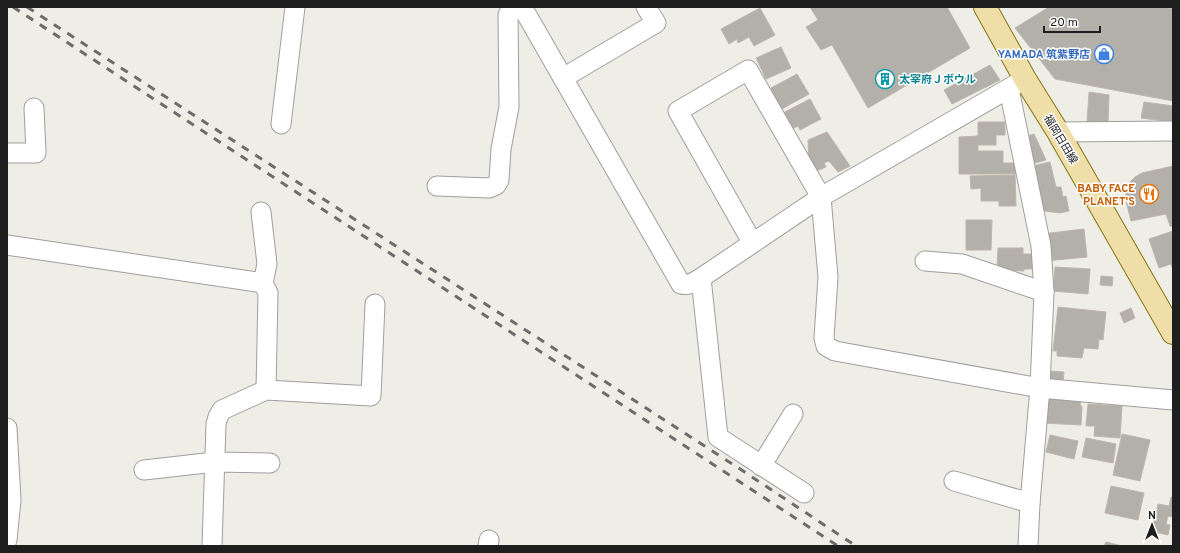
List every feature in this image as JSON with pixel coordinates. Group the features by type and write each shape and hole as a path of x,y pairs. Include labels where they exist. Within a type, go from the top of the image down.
{"main road":[{"name":"福岡日田線","path":"985,7 1017,84 1058,132 1173,333"}],"street":[{"path":"281,124 295,7"},
{"path":"437,186 489,188 496,184 499,180 500,149 509,107 508,15 512,7"},
{"path":"520,7 563,78 681,284 686,285 691,284 701,278 752,242 821,197 1017,84 1041,246 1044,292 1040,388 1030,503 1028,546"},
{"path":"563,78 656,23 646,7"},
{"path":"752,242 678,111 748,70 821,197 828,277 824,338 826,346 835,351 1040,388 1173,400"},
{"path":"7,153 36,153 34,108"},
{"path":"1058,132 1173,131"},
{"path":"261,212 267,264 263,283 268,293 266,390"},
{"path":"7,245 263,283"},
{"path":"925,261 962,264 1044,292"},
{"path":"701,278 718,437 804,493"},
{"path":"212,546 216,424 222,410 266,390 371,396 375,304"},
{"path":"761,466 793,414"},
{"path":"7,430 11,500 7,540"},
{"path":"144,470 215,462 270,462"},
{"path":"954,481 1030,503"}],"building":[{"name":"太宰府Ｊボウル","path":"810,7 947,7 970,48 868,108 832,45 821,50 806,27 818,20"},
{"name":"YAMADA 筑紫野店","path":"1049,7 1162,7 1173,9 1173,101 1055,79 1015,28"},
{"path":"760,8 775,35 754,46 749,37 738,43 737,39 729,44 721,29"},
{"path":"781,47 791,68 766,79 756,58"},
{"path":"990,65 1000,80 952,104 944,90"},
{"path":"797,74 809,94 780,110 774,99 776,98 771,88"},
{"path":"1089,92 1109,95 1108,123 1087,123"},
{"path":"810,99 821,119 800,130 798,126 790,130 781,114"},
{"path":"1144,102 1173,106 1173,122 1141,118"},
{"path":"978,122 1005,122 1005,135 996,135 996,145 978,145 978,151 1003,151 1003,163 1016,163 1016,174 959,174 959,137 978,136"},
{"path":"827,132 850,166 838,172 829,161 824,163 826,167 814,172 809,163 808,140"},
{"path":"1034,134 1046,160 1028,165 1021,138"},
{"path":"1050,162 1056,187 1061,187 1063,197 1066,196 1069,211 1060,213 1037,210 1028,167"},
{"name":"BABY FACE PLANET'S","path":"1173,166 1173,226 1170,226 1166,214 1131,221 1125,197 1129,183 1142,173"},
{"path":"1015,175 1016,206 999,206 999,201 981,201 981,188 971,189 970,176"},
{"path":"966,220 992,220 991,250 966,250"},
{"path":"1084,229 1087,257 1045,261 1042,234"},
{"path":"1173,231 1173,269 1171,264 1159,268 1149,239"},
{"path":"998,248 1023,248 1023,254 1034,254 1034,269 1024,269 1024,271 997,270"},
{"path":"1055,267 1090,269 1088,294 1053,291"},
{"path":"1101,276 1113,277 1112,286 1100,285"},
{"path":"1058,307 1106,312 1103,340 1099,339 1098,349 1084,348 1082,358 1057,356 1057,351 1053,351"},
{"path":"1131,308 1135,318 1124,323 1120,313"},
{"path":"1048,371 1064,372 1063,382 1048,382"},
{"path":"1045,397 1081,399 1081,425 1043,423"},
{"path":"1088,404 1122,406 1120,438 1094,436 1095,426 1086,426"},
{"path":"1122,434 1150,440 1140,481 1113,475"},
{"path":"1050,435 1078,441 1074,459 1046,452"},
{"path":"1086,438 1116,444 1113,463 1082,457"},
{"path":"1111,486 1144,493 1138,520 1105,513"},
{"path":"1171,497 1173,497 1173,517 1168,516 1166,524 1170,525 1168,535 1150,531 1152,520 1155,521 1158,504 1169,506"},
{"path":"1106,542 1122,546 1104,546"}],"railway":[{"path":"13,7 838,546"},
{"path":"27,7 737,467 856,546"}],"place":[{"name":"YAMADA 筑紫野店","path":"1104,54"},
{"name":"太宰府Ｊボウル","path":"885,79"},
{"name":"BABY FACE PLANET'S","path":"1149,194"}]}
